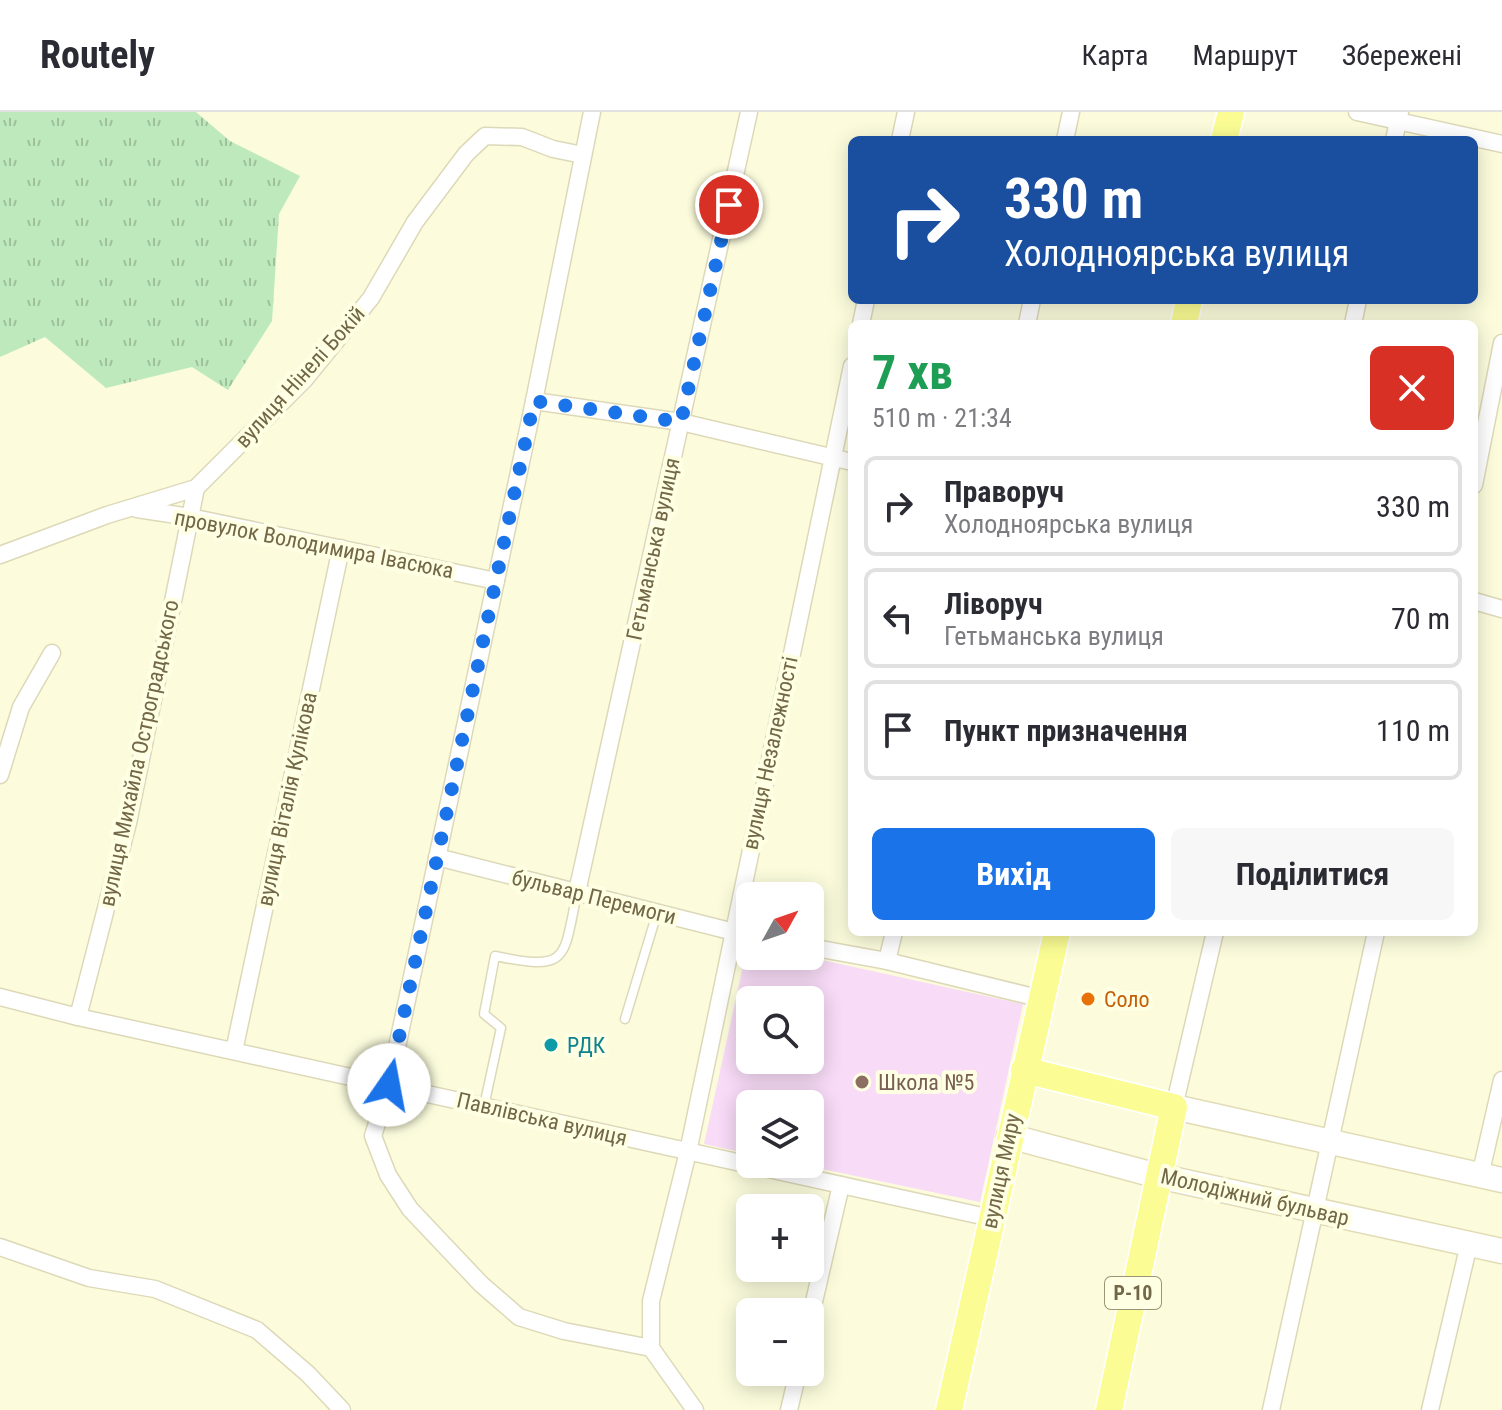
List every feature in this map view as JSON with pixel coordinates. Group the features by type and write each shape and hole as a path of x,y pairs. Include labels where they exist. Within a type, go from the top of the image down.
{"main road":[{"path":"1225,136 1231,112"},
{"name":"вулиця Миру","path":"949,1410 1056,936"},
{"path":"1024,1070 1491,1178"},
{"name":"Р-10","path":"1109,1410 1174,1107"},
{"name":"Молодіжний бульвар","path":"1009,1136 1158,1176 1502,1251"}],"street":[{"path":"592,112 389,1085 373,1136 388,1175 410,1209 481,1284 519,1317 564,1331 651,1348 695,1410"},
{"name":"Гетьманська вулиця","path":"577,892 749,112"},
{"path":"901,136 906,112"},
{"path":"1066,136 1071,112"},
{"path":"1357,112 1399,116 1473,136"},
{"path":"1395,136 1399,116"},
{"name":"вулиця Нінелі Бокій","path":"0,555 196,488 324,356 371,298 415,222 466,154 485,136 522,137 553,149 583,155"},
{"path":"1478,137 1502,144"},
{"path":"1478,465 1502,343"},
{"name":"вулиця Незалежності","path":"651,1348 651,1301 688,1152 848,385"},
{"path":"534,401 681,422 848,461"},
{"name":"вулиця Михайла Остроградського","path":"78,1017 128,823 196,488"},
{"name":"провулок Володимира Івасюка","path":"131,508 190,517 496,581"},
{"name":"вулиця Віталія Кулікова","path":"234,1051 341,548"},
{"path":"1478,602 1502,609"},
{"path":"0,775 21,707 52,653"},
{"name":"бульвар Перемоги","path":"437,857 736,934"},
{"path":"887,961 893,936"},
{"path":"1174,1107 1214,936"},
{"path":"1271,1410 1375,936"},
{"path":"824,950 887,961 1042,999"},
{"name":"Павлівська вулиця","path":"0,997 78,1017 991,1218"},
{"path":"1491,1178 1502,1080"},
{"path":"815,1298 841,1185"},
{"path":"1430,1410 1469,1244"},
{"path":"0,1247 89,1278 155,1289 257,1330 308,1374 342,1410"},
{"path":"789,1410 795,1386"}],"lane":[{"path":"484,1106 501,1028 484,1014 495,956 533,964 553,961 563,952 577,892"},
{"path":"625,1019 657,912"}],"shaded area":[{"name":"Школа №5","path":"824,960 1023,1004 980,1202 824,1169 824,1090 736,1090 736,1151 704,1144 736,999 736,1074 824,1074 824,986 739,986 742,970 824,970"}],"green space":[{"path":"0,112 196,112 230,141 300,176 279,214 272,321 228,390 192,367 106,388 45,337 0,357"}],"place":[{"name":"Соло","path":"1088,999"},
{"name":"РДК","path":"551,1045"},
{"name":"Школа №5","path":"862,1082"}],"route":[{"path":"389,1085 534,401 681,422 729,205"}]}
